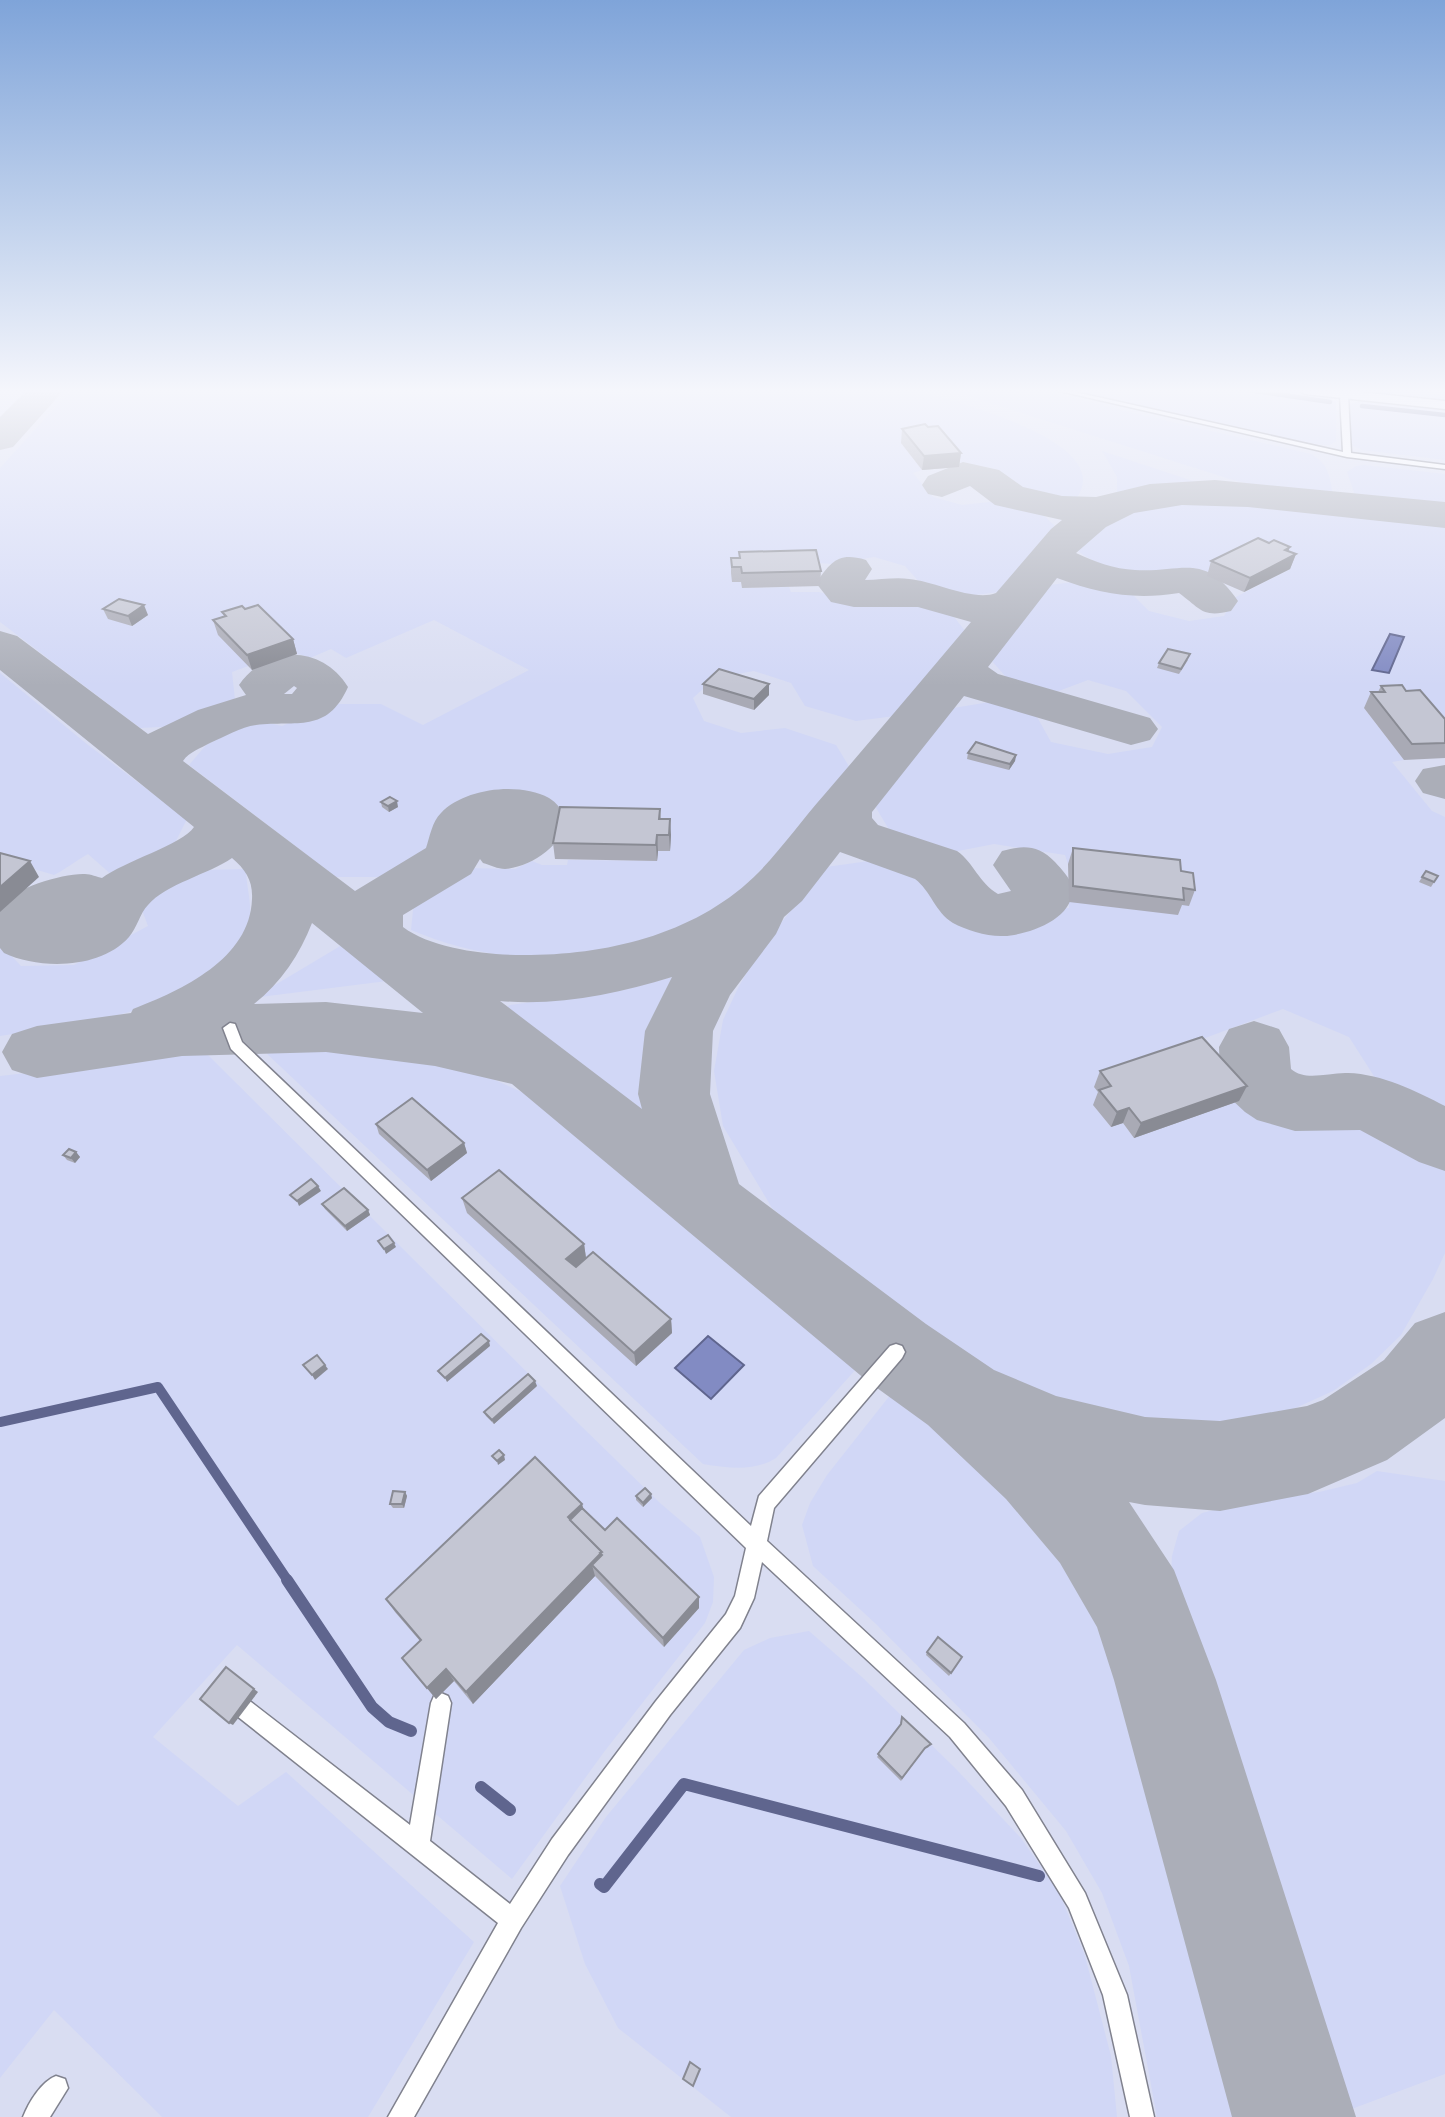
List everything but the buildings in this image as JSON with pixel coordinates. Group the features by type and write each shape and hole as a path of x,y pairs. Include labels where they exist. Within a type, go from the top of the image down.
{"lane":[{"path":"230,1028 236,1045 755,1543 957,1730 1014,1798 1077,1901 1115,1995 1142,2117"},
{"path":"400,2117 513,1920 559,1847 733,1621 744,1598 766,1503 896,1352"},
{"path":"418,1844 441,1703"},
{"path":"244,1709 513,1920"},
{"path":"35,2117 56,2088"}],"shaded area":[{"path":"0,489 1445,489 1445,2117 0,2117"},
{"path":"0,489 926,489 933,497 962,505 998,501 1040,512 1055,526 1000,592 966,596 920,583 905,566 874,557 832,564 806,562 732,582 741,582 742,588 789,587 791,592 819,592 869,605 904,601 951,613 966,632 895,716 856,721 805,706 791,683 754,671 715,678 693,698 704,721 741,733 785,728 836,745 850,768 761,871 711,912 671,934 630,948 586,956 542,959 498,955 454,945 411,930 414,900 468,868 515,869 532,861 542,865 567,865 568,860 657,861 658,851 670,850 600,816 557,813 525,793 481,793 440,816 429,847 381,877 336,877 189,765 206,745 255,720 282,726 331,704 381,704 423,725 529,670 434,620 346,658 331,649 310,658 290,651 232,672 235,700 180,726 140,728 0,622"},
{"path":"1013,489 1079,489 1076,499 1051,498"},
{"path":"1117,489 1140,489 1117,494"},
{"path":"1270,489 1332,489 1333,494"},
{"path":"1353,489 1445,489 1445,507 1356,498"},
{"path":"1206,501 1289,506 1445,522 1445,745 1364,708 1404,760 1392,762 1432,811 1445,817 1445,1116 1379,1084 1349,1037 1283,1009 1189,1044 1094,1106 1111,1127 1123,1123 1134,1138 1239,1101 1294,1124 1360,1120 1438,1158 1445,1170 1445,1253 1401,1335 1371,1364 1333,1391 1280,1415 1237,1423 1138,1420 1078,1405 1025,1387 978,1363 933,1334 833,1259 772,1208 723,1126 714,1071 723,1020 738,988 760,949 826,867 869,861 924,878 946,914 998,933 1046,924 1058,908 1069,908 1069,902 1174,876 1068,864 1065,855 994,844 948,853 891,833 875,806 953,708 990,702 1036,715 1051,742 1108,754 1152,747 1162,727 1126,691 1088,680 1056,692 1007,678 991,660 1050,585 1081,581 1131,593 1149,611 1189,621 1224,616 1234,598 1289,569 1253,553 1207,576 1181,571 1143,576 1109,568 1078,551 1107,525 1135,511 1167,504"},
{"path":"0,673 88,745 187,819 173,847 113,876 88,854 54,875 34,869 0,867"},
{"path":"246,869 250,909 247,928 226,956 194,983 142,1008 114,1016 0,1036 0,944 21,966 74,965 148,926 139,902 202,870"},
{"path":"342,945 387,981 253,998"},
{"path":"676,976 654,1024 649,1073 653,1120 505,1008 510,1005 624,990"},
{"path":"264,1051 319,1051 408,1059 465,1070 530,1096 858,1367 776,1458 750,1467 731,1468 703,1464"},
{"path":"206,1053 576,1421 660,1503 700,1537 714,1577 713,1602 705,1623 604,1752 512,1879 237,1645 153,1737 238,1806 286,1772 474,1942 368,2117 162,2117 54,2010 0,2078 0,1076"},
{"path":"891,1394 982,1471 1025,1513 1062,1556 1092,1604 1115,1655 1220,1999 1253,2117 1157,2117 1129,1966 1102,1893 1066,1831 989,1738 876,1624 813,1566 802,1525 810,1503 827,1475"},
{"path":"1377,1471 1445,1481 1445,2074 1341,2113 1304,1988 1198,1666 1170,1596 1172,1556 1179,1531 1202,1513 1254,1500 1319,1492 1357,1483"},
{"path":"809,1631 863,1678 956,1769 1020,1837 1059,1892 1085,1956 1111,2056 1117,2117 731,2117 618,2028 585,1964 560,1886 606,1817 744,1650 770,1638"}],"water":[{"path":"1390,634 1404,637 1389,673 1372,670"},
{"path":"708,1336 744,1365 711,1399 675,1368"}],"waterway":[{"path":"0,1422 158,1387 288,1581"},
{"path":"287,1580 372,1707 389,1722 411,1731"},
{"path":"600,1884 604,1887 684,1784 1039,1876"},
{"path":"481,1787 510,1810"}],"taxiway":[{"path":"999,489 1009,496 1062,508 1096,509 1120,504"},
{"path":"1013,603 1066,538 1091,518 1119,505 1150,496 1182,493 1248,495 1445,515"},
{"path":"1054,554 1055,560 1063,564 1117,581 1151,584 1187,580 1195,583 1215,601"},
{"path":"850,569 839,583 847,592 907,592 987,610 1013,603"},
{"path":"963,664 1013,603"},
{"path":"0,646 160,771"},
{"path":"844,809 963,664"},
{"path":"963,664 963,672 980,685 1131,729"},
{"path":"160,771 155,765 160,752 172,742 204,726 246,711 290,710 310,705 318,698 323,687 311,675 300,670 280,672 264,685"},
{"path":"160,771 220,818"},
{"path":"160,771 164,776"},
{"path":"378,942 371,918 379,902 450,860 455,852 461,826 488,810 499,807 520,807 538,818 531,834 504,850"},
{"path":"384,947 438,966 516,979 592,974 629,967 699,943 750,913 780,887 844,809"},
{"path":"844,809 843,821 857,838 936,865 945,872 963,899 986,913 1013,914 1030,907 1038,900 1041,884 1023,865"},
{"path":"86,894 56,900 36,908 22,920 19,929 27,937 49,944 74,940 97,930 109,919 125,891 216,842 223,826 220,818"},
{"path":"220,818 378,942"},
{"path":"157,1027 209,1002 234,985 256,964 273,941 283,916 284,889 273,861"},
{"path":"706,1203 674,1094 679,1031 701,985 754,919"},
{"path":"378,942 384,947"},
{"path":"378,942 384,947"},
{"path":"384,947 706,1203"},
{"path":"37,1052 182,1031 326,1027 435,1040 515,1059"},
{"path":"1254,1047 1256,1080 1270,1093 1283,1100 1307,1104 1346,1100 1362,1102 1394,1114 1445,1141"},
{"path":"706,1203 896,1352 959,1396 1038,1467 1093,1530 1139,1605 1165,1680 1294,2117"},
{"path":"994,1412 1049,1438 1145,1461 1220,1466 1308,1450 1355,1430 1415,1389 1445,1351"}]}
